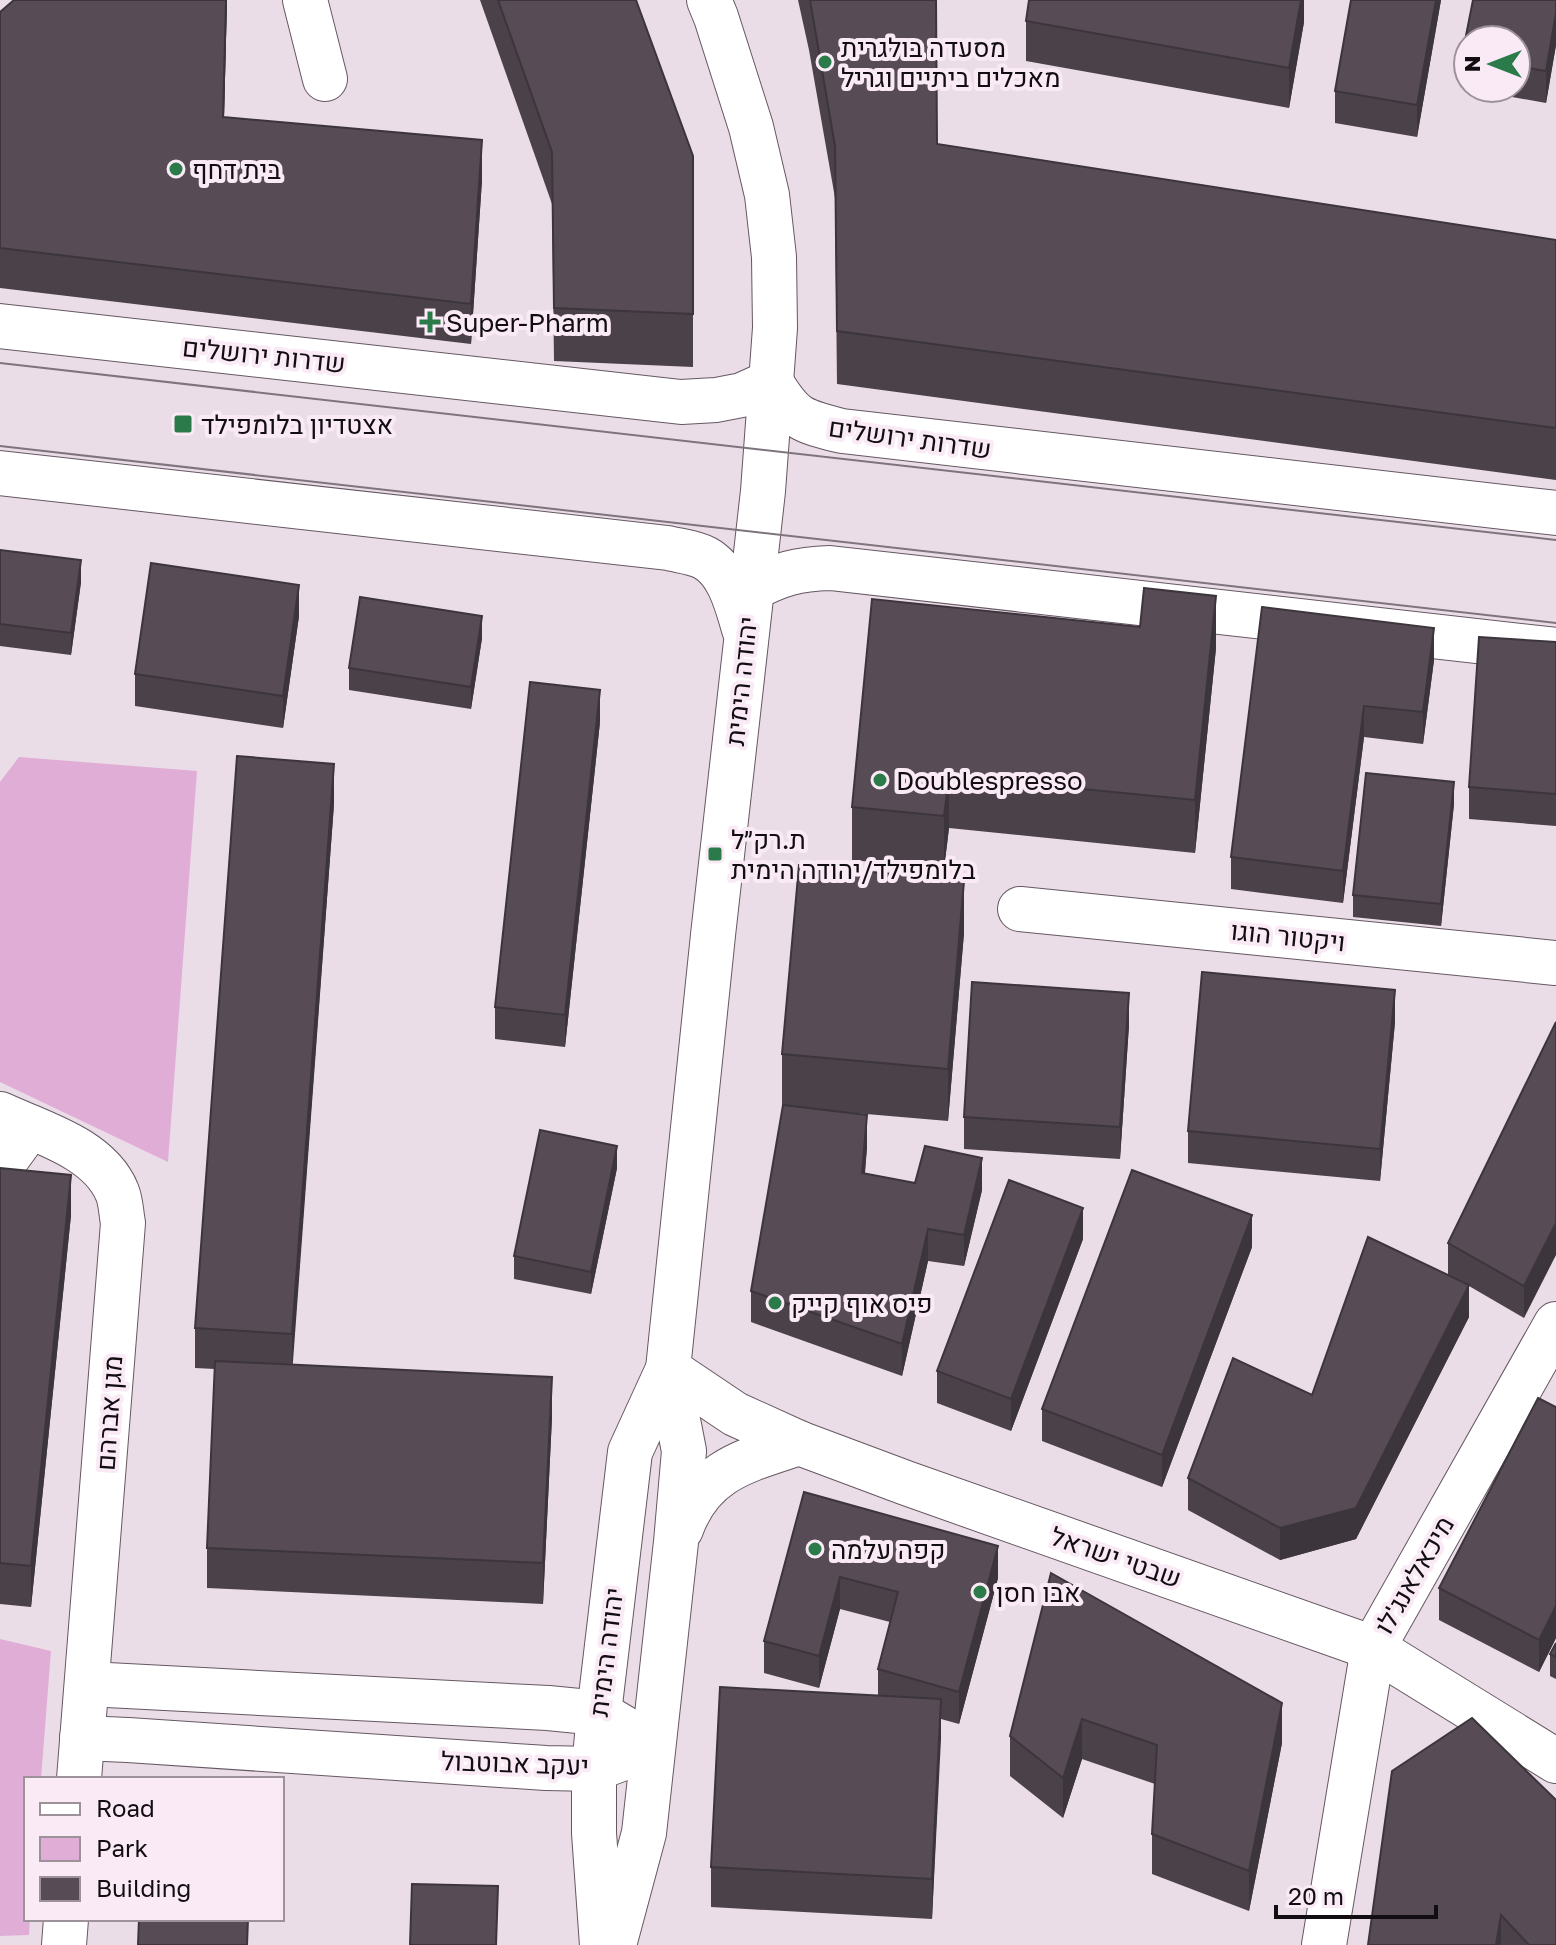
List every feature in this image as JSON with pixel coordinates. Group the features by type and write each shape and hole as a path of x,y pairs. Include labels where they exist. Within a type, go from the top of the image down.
{"street":[{"path":"305,0 325,79"},
{"name":"יהודה הימית","path":"614,1945 644,1833 676,1542 684,1451 668,1369 763,491 775,328 774,257 767,195 751,127 709,0"},
{"name":"שדרות ירושלים","path":"0,326 681,402 742,395 771,382 785,406 798,416 814,424 842,431 1556,513"},
{"path":"0,473 679,551 705,558 720,570 736,598 746,635"},
{"path":"751,589 779,575 804,569 830,568 1556,650"},
{"name":"ויקטור הוגו","path":"1020,909 1556,963"},
{"path":"0,1168 15,1121"},
{"name":"מגן אברהם","path":"15,1121 76,1147 103,1170 117,1192 123,1223 80,1759"},
{"name":"מיכאלאנג'לו","path":"1324,1945 1373,1648 1538,1398 1556,1324"},
{"name":"יהודה הימית","path":"602,1945 594,1833 594,1769 599,1713 630,1452 668,1369"},
{"name":"שבטי ישראל","path":"668,1369 735,1414 799,1443 1373,1648 1554,1759"},
{"path":"676,1542 694,1500 709,1484 743,1462 799,1443"},
{"name":"יעקב אבוטבול","path":"88,1684 599,1713 655,1746"},
{"name":"יעקב אבוטבול","path":"80,1759 128,1740 594,1769 655,1746"},
{"path":"64,1945 66,1921"}],"green space":[{"path":"19,757 197,771 168,1162 0,1082 0,782"},
{"path":"0,1639 51,1651 41,1777 24,1777 24,1921 30,1921 29,1935 0,1936"}],"building":[{"name":"בית דחף","path":"14,0 226,0 223,117 482,140 471,304 0,248 0,12"},
{"path":"498,0 636,0 693,156 693,314 554,308 552,152"},
{"path":"810,0 936,0 937,144 1556,240 1556,428 837,331 835,146"},
{"path":"1029,0 1301,0 1289,68 1026,21"},
{"path":"1351,0 1436,0 1417,105 1335,91"},
{"path":"1473,0 1556,0 1546,71 1532,69 1532,24 1468,24"},
{"path":"0,550 81,560 71,633 0,624"},
{"path":"151,563 299,585 283,696 135,674"},
{"path":"1144,588 1216,596 1195,800 949,776 944,816 852,807 872,599 1140,627"},
{"path":"360,597 482,616 471,687 349,668"},
{"path":"1262,607 1434,628 1423,712 1364,706 1343,871 1231,857"},
{"path":"1479,637 1556,642 1556,794 1469,787"},
{"path":"530,682 600,690 565,1015 495,1007"},
{"path":"237,756 334,764 292,1334 195,1328"},
{"path":"1366,773 1454,782 1441,904 1353,895"},
{"path":"799,865 964,881 948,1069 782,1054"},
{"path":"1202,972 1395,990 1380,1149 1188,1131"},
{"path":"972,982 1129,993 1120,1127 964,1117"},
{"path":"1556,1022 1556,1223 1524,1286 1448,1243"},
{"path":"783,1105 867,1115 862,1173 915,1183 925,1146 982,1158 964,1235 928,1229 902,1344 751,1291"},
{"path":"540,1130 617,1146 591,1272 514,1256"},
{"path":"0,1168 71,1175 31,1566 0,1563"},
{"path":"1132,1170 1252,1215 1162,1455 1042,1409"},
{"path":"1009,1180 1083,1208 1011,1399 937,1371"},
{"path":"1368,1237 1469,1285 1356,1508 1280,1528 1188,1478 1233,1358 1312,1395"},
{"path":"215,1361 552,1377 543,1563 207,1548"},
{"path":"1538,1398 1556,1407 1556,1606 1539,1640 1439,1588"},
{"path":"804,1492 998,1546 959,1692 878,1669 898,1592 840,1577 819,1656 764,1641"},
{"path":"1051,1573 1282,1703 1249,1871 1152,1834 1157,1745 1082,1719 1063,1778 1010,1736"},
{"path":"1556,1643 1556,1657 1550,1654"},
{"path":"720,1687 941,1699 932,1879 711,1867"},
{"path":"1472,1718 1556,1800 1556,1945 1529,1945 1501,1915 1496,1945 1368,1945 1392,1771"},
{"path":"412,1884 498,1886 496,1945 410,1945"},
{"path":"139,1921 248,1921 247,1945 138,1945"}],"tram line":[{"path":"0,363 1556,540"},
{"path":"0,446 1556,623"}],"place":[{"name":"מסעדה בולגרית מאכלים ביתיים וגריל","path":"825,62"},
{"name":"בית דחף","path":"176,169"},
{"name":"Super-Pharm","path":"430,322"},
{"name":"אצטדיון בלומפילד","path":"183,424"},
{"name":"Doublespresso","path":"880,780"},
{"name":"ת.רק״ל בלומפילד/יהודה הימית","path":"715,854"},
{"name":"פיס אוף קייק","path":"775,1303"},
{"name":"קפה עלמה","path":"815,1549"},
{"name":"אבו חסן","path":"980,1592"}]}
